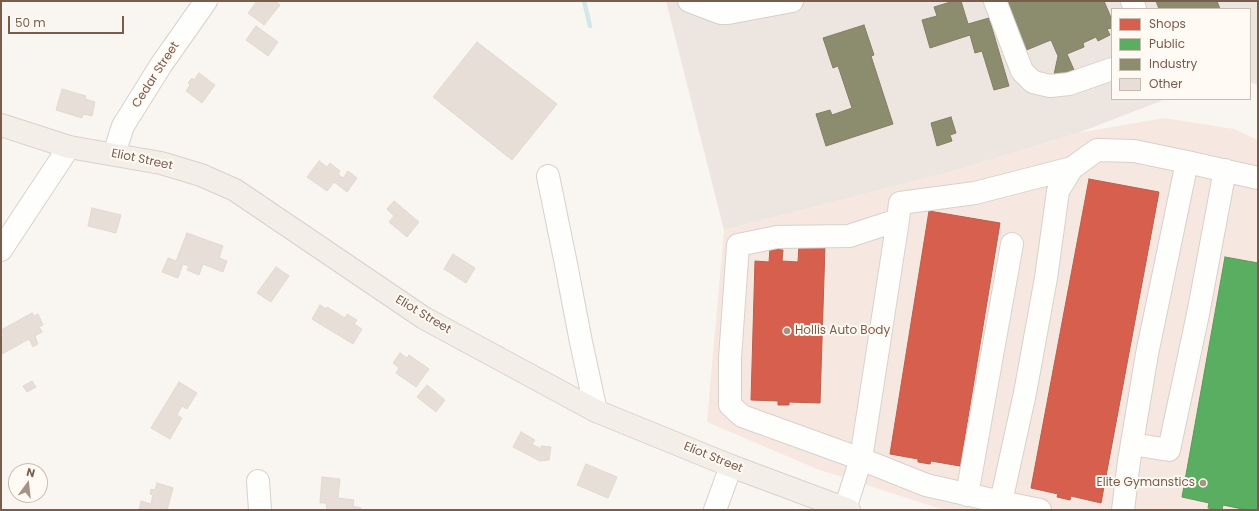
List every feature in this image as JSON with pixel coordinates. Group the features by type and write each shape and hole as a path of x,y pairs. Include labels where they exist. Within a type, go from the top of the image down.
{"main road":[{"name":"Eliot Street","path":"1,125 69,147 161,163 201,175 235,190 424,318 596,411 731,466 847,509"}],"street":[{"name":"Cedar Street","path":"114,154 123,126 161,64 206,1"},
{"path":"689,1 721,13 741,8 792,1"},
{"path":"995,1 1022,71 1033,82 1050,86 1069,84 1111,69"},
{"path":"1,250 69,147"},
{"path":"847,509 861,459 900,203 975,193 1072,168 1097,150 1134,151 1258,178"},
{"path":"1124,510 1132,444 1147,354 1187,162"},
{"path":"1000,506 1025,393 1046,278 1058,191 1072,168"},
{"path":"1132,444 1169,450 1198,314 1225,170"},
{"path":"548,176 596,411"},
{"path":"898,220 849,236 777,238 738,245 730,358 730,405 742,416 861,459 926,485 967,495 1000,506 1040,510"},
{"path":"967,495 1012,244"},
{"path":"715,510 731,466"},
{"path":"258,481 260,510"}],"shaded area":[{"path":"666,1 1258,1 1258,85 1251,82 1251,8 1111,8 1111,100 1163,100 1078,133 950,172 724,230"},
{"path":"1164,118 1234,129 1258,140 1258,510 944,510 817,469 707,422 724,230 950,172 1078,133"}],"building: Shops":[{"path":"1089,179 1159,192 1101,503 1071,496 1070,500 1057,497 1058,494 1031,488"},
{"path":"929,211 1000,223 960,466 931,461 930,464 918,462 918,459 890,454"},
{"name":"Hollis Auto Body","path":"799,245 825,246 820,403 789,402 789,405 778,405 778,401 751,400 755,261 769,262 770,249 783,250 782,261 798,262"}],"building: Public":[{"path":"1225,257 1258,263 1258,510 1247,510 1223,505 1222,510 1218,510 1208,508 1209,503 1182,497"}],"building: Industry":[{"path":"954,1 961,1 968,24 989,18 1009,86 994,90 982,51 975,53 970,35 930,48 922,20 937,16 934,7"},
{"path":"1002,1 1104,1 1111,18 1111,28 1107,29 1110,35 1098,41 1096,37 1083,43 1084,47 1067,54 1074,70 1053,79 1058,56 1051,40 1024,51"},
{"path":"1156,1 1217,1 1220,8 1159,8"},
{"path":"864,25 874,55 871,56 893,124 826,146 816,114 830,110 832,115 852,108 838,66 833,68 823,38"},
{"path":"951,117 956,133 950,135 952,141 937,146 931,123"}],"building: Other":[{"path":"257,1 275,1 280,5 264,25 248,13"},
{"path":"256,26 278,42 268,56 246,40"},
{"path":"477,42 557,104 512,160 433,97"},
{"path":"199,73 215,85 202,103 186,91 190,85 188,83 192,78 194,80"},
{"path":"62,89 86,96 85,99 95,102 92,116 83,114 82,118 56,110"},
{"path":"319,161 327,167 330,163 340,171 338,174 343,178 348,171 357,178 347,192 334,182 327,191 307,177"},
{"path":"394,201 419,222 407,237 389,222 394,216 387,209"},
{"path":"92,208 121,215 116,233 88,226"},
{"path":"187,233 223,246 219,258 227,261 223,272 203,264 199,275 187,270 189,266 183,264 178,278 162,272 168,258 176,261"},
{"path":"453,254 475,268 466,283 444,269"},
{"path":"276,267 289,276 271,302 257,293"},
{"path":"320,305 326,309 327,307 345,318 347,314 357,320 354,324 362,329 353,344 312,319"},
{"path":"32,313 34,316 38,314 43,325 39,327 42,332 35,336 38,344 33,347 29,339 2,354 1,337 4,335 1,330"},
{"path":"400,353 407,358 409,355 429,369 416,387 396,373 399,368 393,363"},
{"path":"32,381 36,387 27,392 23,386"},
{"path":"179,382 197,393 187,409 182,406 177,415 182,418 170,439 151,428"},
{"path":"427,385 445,400 436,412 417,397"},
{"path":"521,432 535,440 532,444 541,449 541,446 551,447 549,460 540,461 513,447"},
{"path":"586,464 617,477 608,498 577,485"},
{"path":"322,477 340,479 338,498 354,500 353,506 361,508 361,510 327,510 326,503 320,503"},
{"path":"157,483 173,488 167,510 139,510 141,501 151,504 153,495 150,494 151,489 155,490"}],"waterway":[{"path":"584,1 590,26"}],"place":[{"name":"Hollis Auto Body","path":"787,331"},
{"name":"Elite Gymanstics","path":"1203,483"}]}
